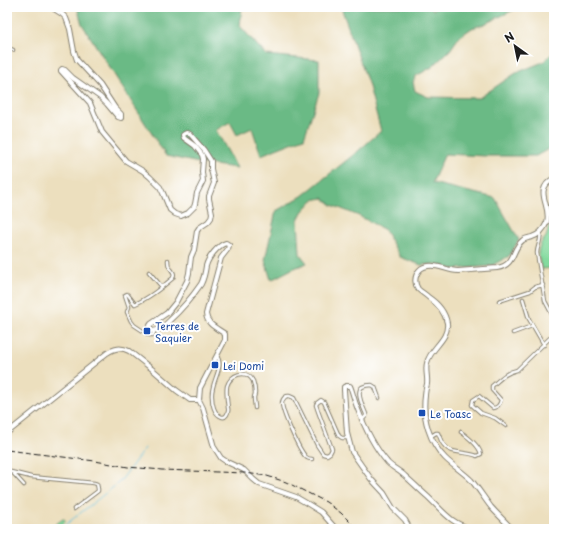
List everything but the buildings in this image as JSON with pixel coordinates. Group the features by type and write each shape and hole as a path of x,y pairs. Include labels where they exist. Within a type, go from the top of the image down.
{"street":[{"path":"51,7 60,10 65,16 70,26 76,58 102,88 115,108 121,114 121,118 118,118 100,97 73,78 62,68 61,72 90,103 102,132 120,156 146,173 160,187 169,208 173,213 181,216 188,213 195,204 197,192 203,183 202,155 195,146 184,138 183,135 188,133 190,134 204,150 211,161 214,183 209,196 212,213 211,218 196,231 194,250 191,257 187,281 171,309 163,317 150,324 150,330 154,332"},
{"path":"7,48 13,50"},
{"path":"512,529 491,506 471,480 442,455 427,426 425,396 427,363 432,352 443,338 447,325 444,315 439,307 419,290 416,278 422,268 430,265 451,271 458,271 501,268 507,264 512,260 518,246 523,240 536,236 544,228 548,219 543,195 544,187 554,178"},
{"path":"540,233 537,253 546,301 554,318"},
{"path":"168,260 169,267 174,276 162,288 135,304 128,295 125,295 129,306 127,312 131,321 134,325 149,335 153,335 154,332 162,328 184,307 193,296 202,282 207,263 215,250 220,245 226,243 229,245 229,248 221,258 206,314 209,322 224,333 225,340 200,388 198,399 202,404 214,448 223,460 244,470 260,484 296,497 321,512 336,529"},
{"path":"149,272 162,288"},
{"path":"499,301 543,285"},
{"path":"523,299 532,326 544,345"},
{"path":"513,333 532,326"},
{"path":"506,426 495,418 481,413 472,405 472,402 479,396 493,408 497,407 500,400 492,390 492,386 504,375 511,371 517,370 554,334"},
{"path":"7,433 114,349 121,348 129,351 188,399 198,399"},
{"path":"217,356 220,366 211,396 214,409 218,415 223,417 228,414 227,387 230,380 239,374 248,375 253,381 255,408"},
{"path":"363,419 366,414 361,403 360,392 362,387 372,385 375,387 379,398"},
{"path":"410,529 405,520 393,508 384,493 354,457 348,438 344,390 344,387 346,386 350,386 357,406 375,444 390,464 405,476 447,517 465,527 472,529"},
{"path":"312,459 307,457 286,419 282,403 286,396 294,398 323,454 326,455 330,453 332,449 316,405 321,400 324,402 339,436 342,438 348,438"},
{"path":"431,436 438,433 444,446 451,451 477,456 480,455 481,453 477,446 461,432"},
{"path":"7,470 31,477 97,484 98,491 74,509"},
{"path":"13,472 24,485"}],"green space":[{"path":"77,7 242,7 240,26 266,55 319,60 319,93 304,138 261,155 252,128 237,135 230,122 216,130 237,168 199,163 166,156 82,24"},
{"path":"342,7 430,7 433,10 437,7 520,7 482,25 472,28 459,37 450,50 432,67 416,76 413,82 415,91 428,97 479,98 516,73 543,62 554,52 554,146 536,156 445,154 432,183 495,198 519,240 509,256 491,266 453,269 435,264 421,265 400,257 385,230 359,216 332,205 323,198 313,200 302,212 298,220 300,254 307,263 271,280 265,260 276,211 302,196 381,131 368,83"},
{"path":"554,222 554,268 541,269 538,254 539,249 541,243 546,237 550,224"},
{"path":"63,519 66,521 56,529 51,529 52,527"}],"waterway":[{"path":"60,529 116,485 145,448"}],"railway":[{"path":"7,450 95,461 128,467 162,470 245,473 267,476 286,482 326,502 341,513 357,529"}],"place":[{"name":"Terres de Saquier","path":"147,331"},
{"name":"Lei Domi","path":"215,365"},
{"name":"Le Toasc","path":"422,413"}]}
